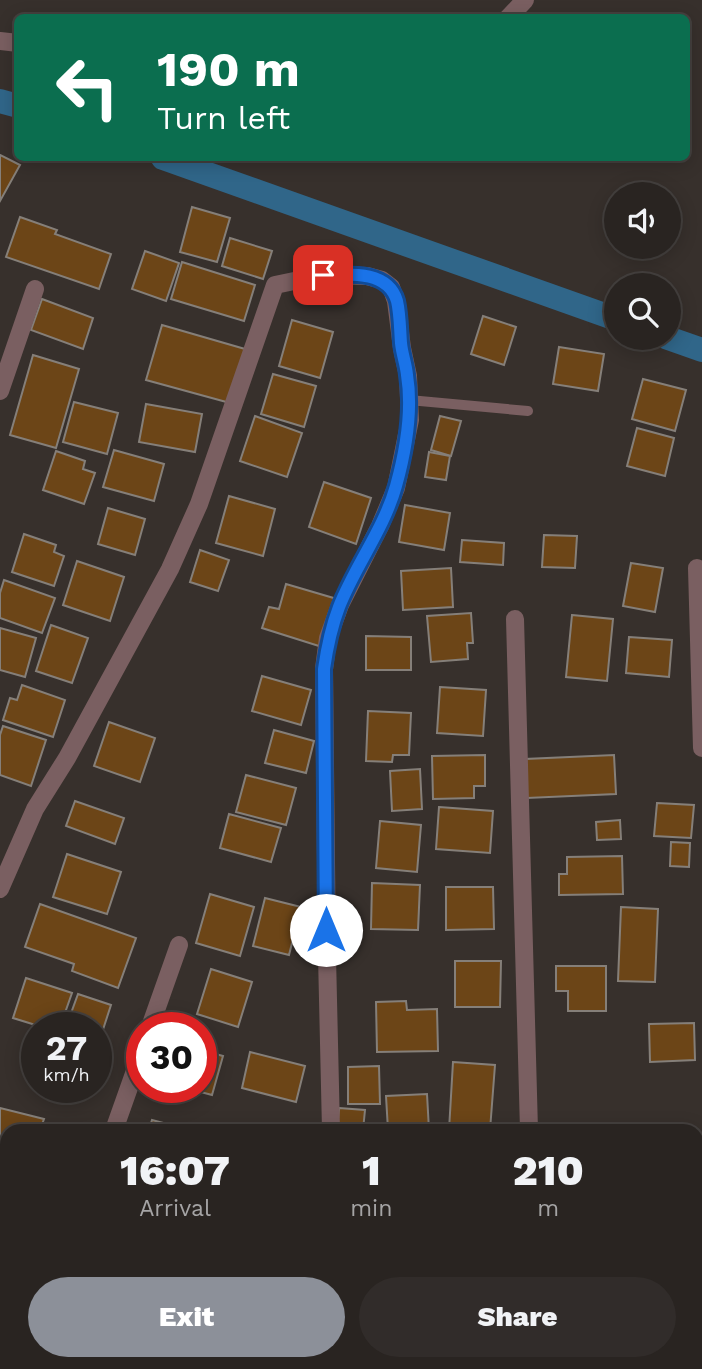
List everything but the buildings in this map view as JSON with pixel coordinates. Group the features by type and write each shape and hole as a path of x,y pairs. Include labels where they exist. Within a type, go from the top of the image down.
{"street":[{"path":"512,14 525,0"},
{"path":"0,889 36,809 67,758 170,569 199,504 275,285 323,275 344,274 382,280 391,287 397,301 408,376 410,420 396,488 340,606 328,638 324,669 331,1124"},
{"path":"0,391 35,289"},
{"path":"697,568 702,748"},
{"path":"516,619 529,1124"},
{"path":"155,1012 179,945"},
{"path":"116,1124 126,1096"}],"lane":[{"path":"409,400 527,411"}],"waterway":[{"path":"0,101 14,105"},
{"path":"171,161 604,315"},
{"path":"681,343 702,350"}],"route":[{"path":"323,275 367,276 382,280 391,287 397,301 408,376 410,420 396,488 340,606 328,638 324,669 326,930"}]}
